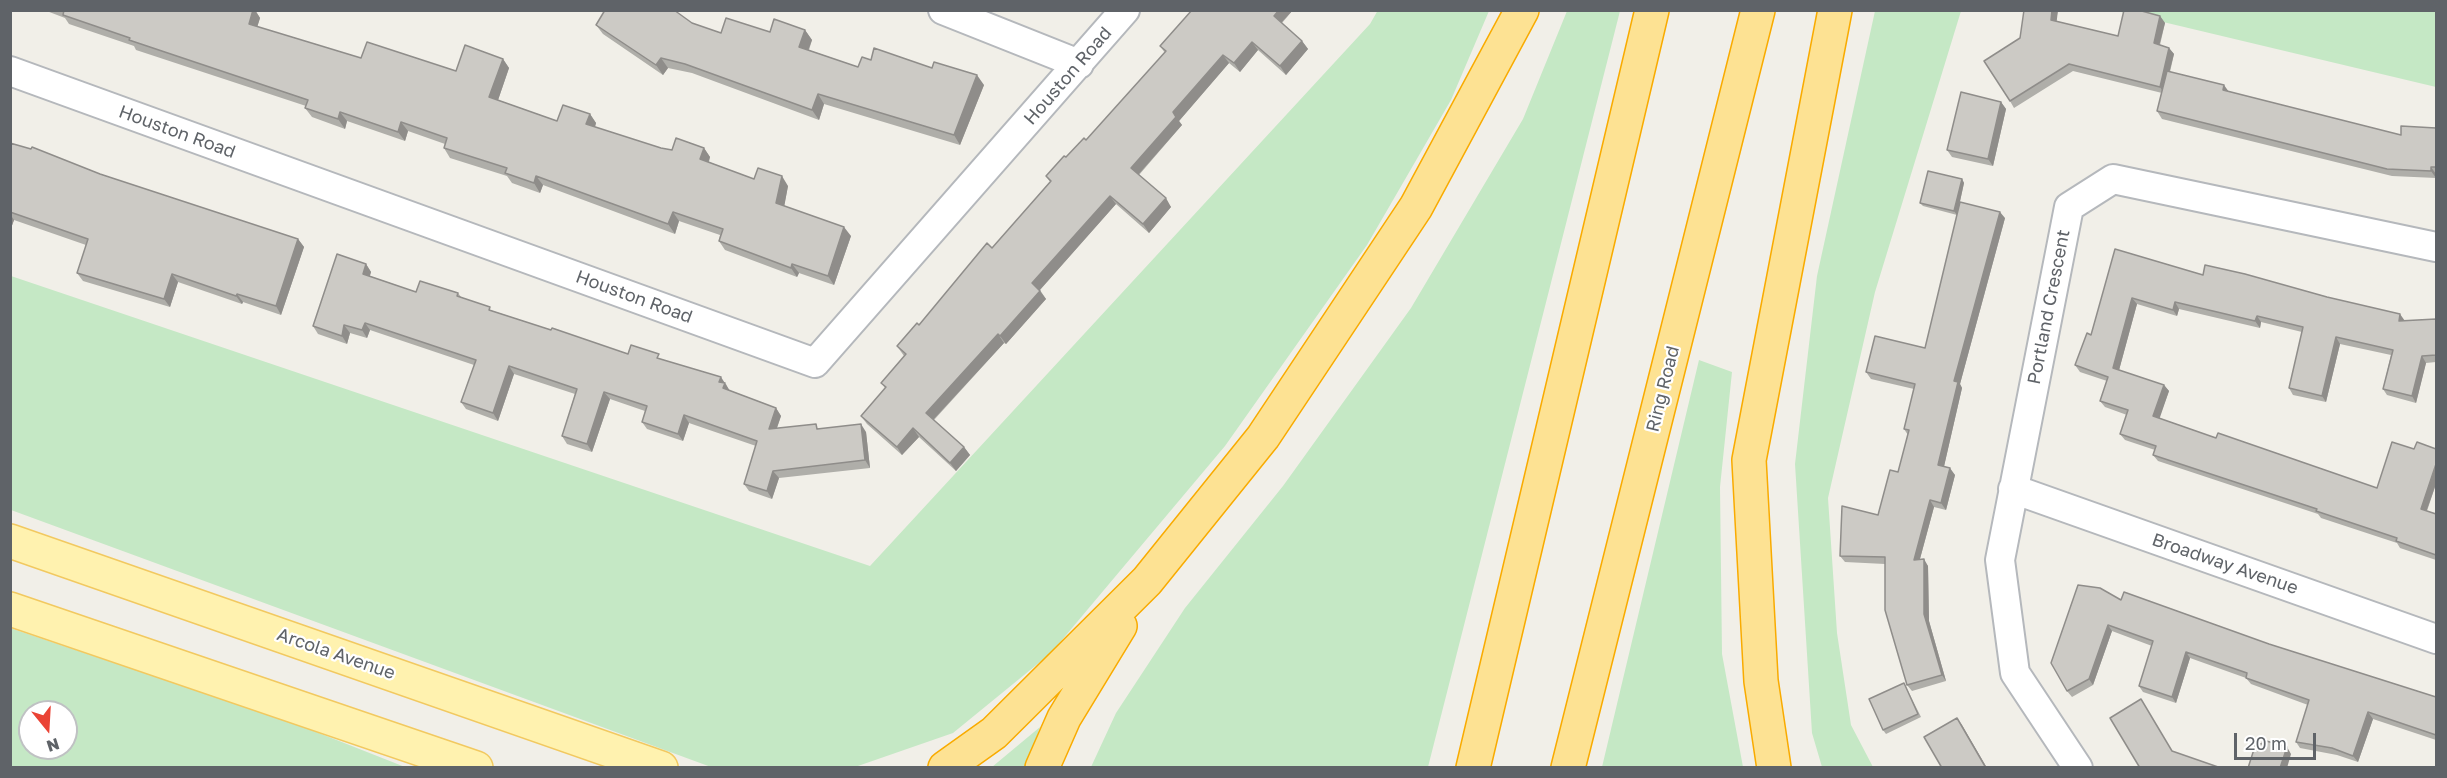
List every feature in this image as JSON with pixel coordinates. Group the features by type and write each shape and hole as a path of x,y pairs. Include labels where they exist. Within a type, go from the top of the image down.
{"highway":[{"path":"945,768 994,733 1147,581 1263,437 1416,207 1522,10"},
{"path":"1473,768 1652,10"},
{"name":"Ring Road","path":"1568,768 1758,10"},
{"path":"1774,768 1761,681 1749,460 1835,10"},
{"path":"1042,768 1064,718 1147,581"},
{"path":"1761,681 1786,768"}],"main road":[{"name":"Arcola Avenue","path":"10,541 661,768"},
{"path":"10,609 476,768"}],"street":[{"path":"943,10 1078,64"},
{"name":"Houston Road","path":"10,71 815,363 1125,10"},
{"name":"Portland Crescent","path":"2078,768 2015,673 2000,560 2069,207 2113,178 2436,248"},
{"name":"Broadway Avenue","path":"2013,489 2436,639"}],"green space":[{"path":"1378,10 1489,11 1451,100 1367,245 1225,446 1051,653 953,733 855,767 711,767 11,510 11,276 870,566 1370,24"},
{"path":"1567,11 1620,11 1428,767 1091,767 1116,713 1185,608 1283,486 1411,308 1523,119"},
{"path":"1875,11 1961,11 1875,292 1828,498 1837,633 1851,725 1873,767 1822,767 1812,733 1795,464 1817,276"},
{"path":"2117,11 2436,11 2436,87"},
{"path":"1699,360 1732,372 1720,487 1722,654 1743,767 1602,767"},
{"path":"10,628 291,722 405,767 11,767"},
{"path":"1040,727 1026,767 992,767"}],"building":[{"path":"64,10 253,10 249,24 361,58 367,42 456,71 465,45 503,59 489,97 557,121 563,105 590,114 586,124 661,148 672,150 676,138 704,148 700,159 754,179 758,168 782,176 776,203 844,227 828,276 792,264 791,268 719,241 723,229 673,212 668,224 536,176 534,183 505,173 507,168 444,148 447,138 401,122 398,132 340,112 338,119 305,108 308,100 129,40 130,38 63,15"},
{"path":"605,10 674,10 692,23 721,33 726,18 770,32 774,19 805,30 799,47 858,67 862,57 871,60 874,48 932,68 934,62 977,75 954,135 818,94 812,110 685,64 661,58 656,65 596,25"},
{"path":"1192,10 1279,10 1274,16 1302,41 1280,66 1252,42 1234,63 1223,55 1173,112 1176,117 1131,168 1166,198 1143,224 1110,196 1032,283 1040,291 926,413 964,447 950,463 913,428 897,447 861,416 886,387 881,383 906,354 897,346 917,323 919,325 987,243 992,248 1051,181 1046,176 1064,156 1066,157 1084,138 1086,140 1166,51 1160,46"},
{"path":"2024,10 2052,10 2051,20 2118,36 2124,10 2138,10 2160,16 2154,43 2169,48 2160,87 2069,64 2010,101 1984,61 2020,38"},
{"path":"2167,71 2224,85 2223,90 2401,135 2401,126 2436,128 2436,167 2431,167 2431,171 2387,169 2157,111"},
{"path":"1961,92 2001,102 1988,159 1947,150"},
{"path":"10,143 31,149 32,147 100,174 298,239 276,306 237,294 236,296 172,274 164,299 77,273 88,239 10,212"},
{"path":"1928,171 1962,179 1954,211 1920,203"},
{"path":"1960,202 2000,212 1954,381 1958,382 1938,465 1950,468 1941,503 1930,500 1914,560 1924,559 1924,614 1942,675 1907,685 1885,610 1885,557 1840,556 1842,506 1878,515 1890,470 1898,472 1909,430 1904,429 1915,384 1866,372 1875,336 1925,348"},
{"path":"2115,249 2203,275 2205,265 2245,274 2400,314 2399,321 2436,319 2436,355 2422,356 2412,396 2383,389 2393,350 2336,337 2322,396 2289,388 2303,327 2257,316 2255,321 2175,302 2173,310 2132,298 2113,368 2164,385 2153,416 2216,438 2218,433 2377,488 2392,442 2414,449 2417,442 2436,449 2436,464 2421,509 2436,514 2436,555 2396,541 2397,538 2316,511 2317,509 2153,455 2156,446 2120,434 2128,410 2100,401 2108,377 2075,365 2087,333 2091,335"},
{"path":"337,254 366,264 363,274 416,292 420,281 458,293 457,296 490,307 489,310 551,330 552,328 628,354 631,345 659,354 657,358 721,377 719,382 725,383 723,388 776,408 769,429 816,424 817,429 861,424 865,460 773,471 767,491 744,484 757,441 684,415 678,434 642,422 647,406 604,392 587,444 562,436 577,389 509,366 493,413 461,402 476,360 365,323 362,330 344,325 342,336 313,326"},
{"path":"2078,585 2100,588 2121,600 2124,592 2269,644 2436,697 2436,735 2368,712 2353,756 2332,748 2296,742 2309,700 2246,678 2247,673 2186,652 2172,697 2139,686 2153,641 2108,625 2089,679 2067,691 2051,663"},
{"path":"1904,683 1918,714 1883,730 1869,699"},
{"path":"2141,699 2172,751 2221,768 2140,768 2110,718"},
{"path":"1957,718 1986,768 1942,768 1924,737"},
{"path":"2263,740 2287,747 2280,768 2248,768 2256,743 2262,744"}]}
